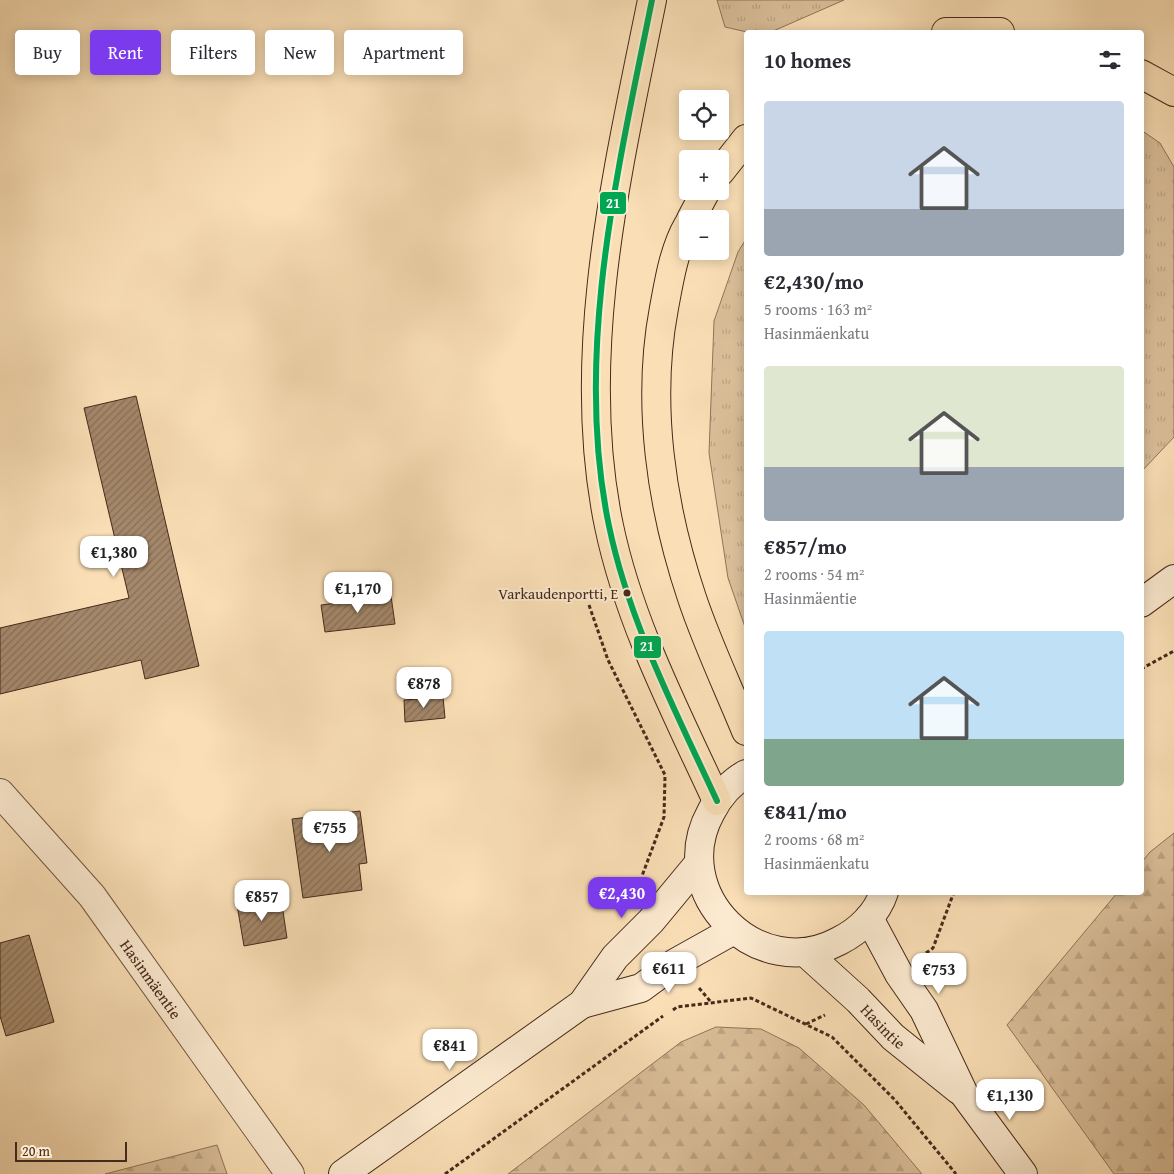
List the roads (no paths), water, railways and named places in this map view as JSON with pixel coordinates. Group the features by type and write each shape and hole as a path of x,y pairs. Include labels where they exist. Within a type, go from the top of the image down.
{"highway":[{"path":"652,0 612,204 598,334 596,410 599,470 610,528 629,596 660,678 717,801"},
{"path":"1144,76 1174,92"},
{"path":"729,161 744,142"},
{"path":"679,250 669,279 658,340 655,397 662,465 672,531 692,599 744,726"}],"street":[{"path":"1144,601 1174,579"},
{"path":"744,775 729,786 717,801 706,820 702,834 699,863 703,885 712,905 725,923 762,947 783,952 805,952 836,943 851,935 869,918 882,895"},
{"name":"Hasinmäentie","path":"0,794 92,896 290,1174"},
{"path":"343,1174 582,1004 615,957 651,921 699,863"},
{"name":"Hasintie","path":"869,918 899,974 924,1010 964,1094 1023,1174"},
{"path":"582,1004 641,988 675,963 734,930"},
{"name":"Hasintie","path":"805,952 858,1000 893,1037 964,1094"}],"place":[{"name":"Varkaudenportti, E","path":"627,593"}]}
